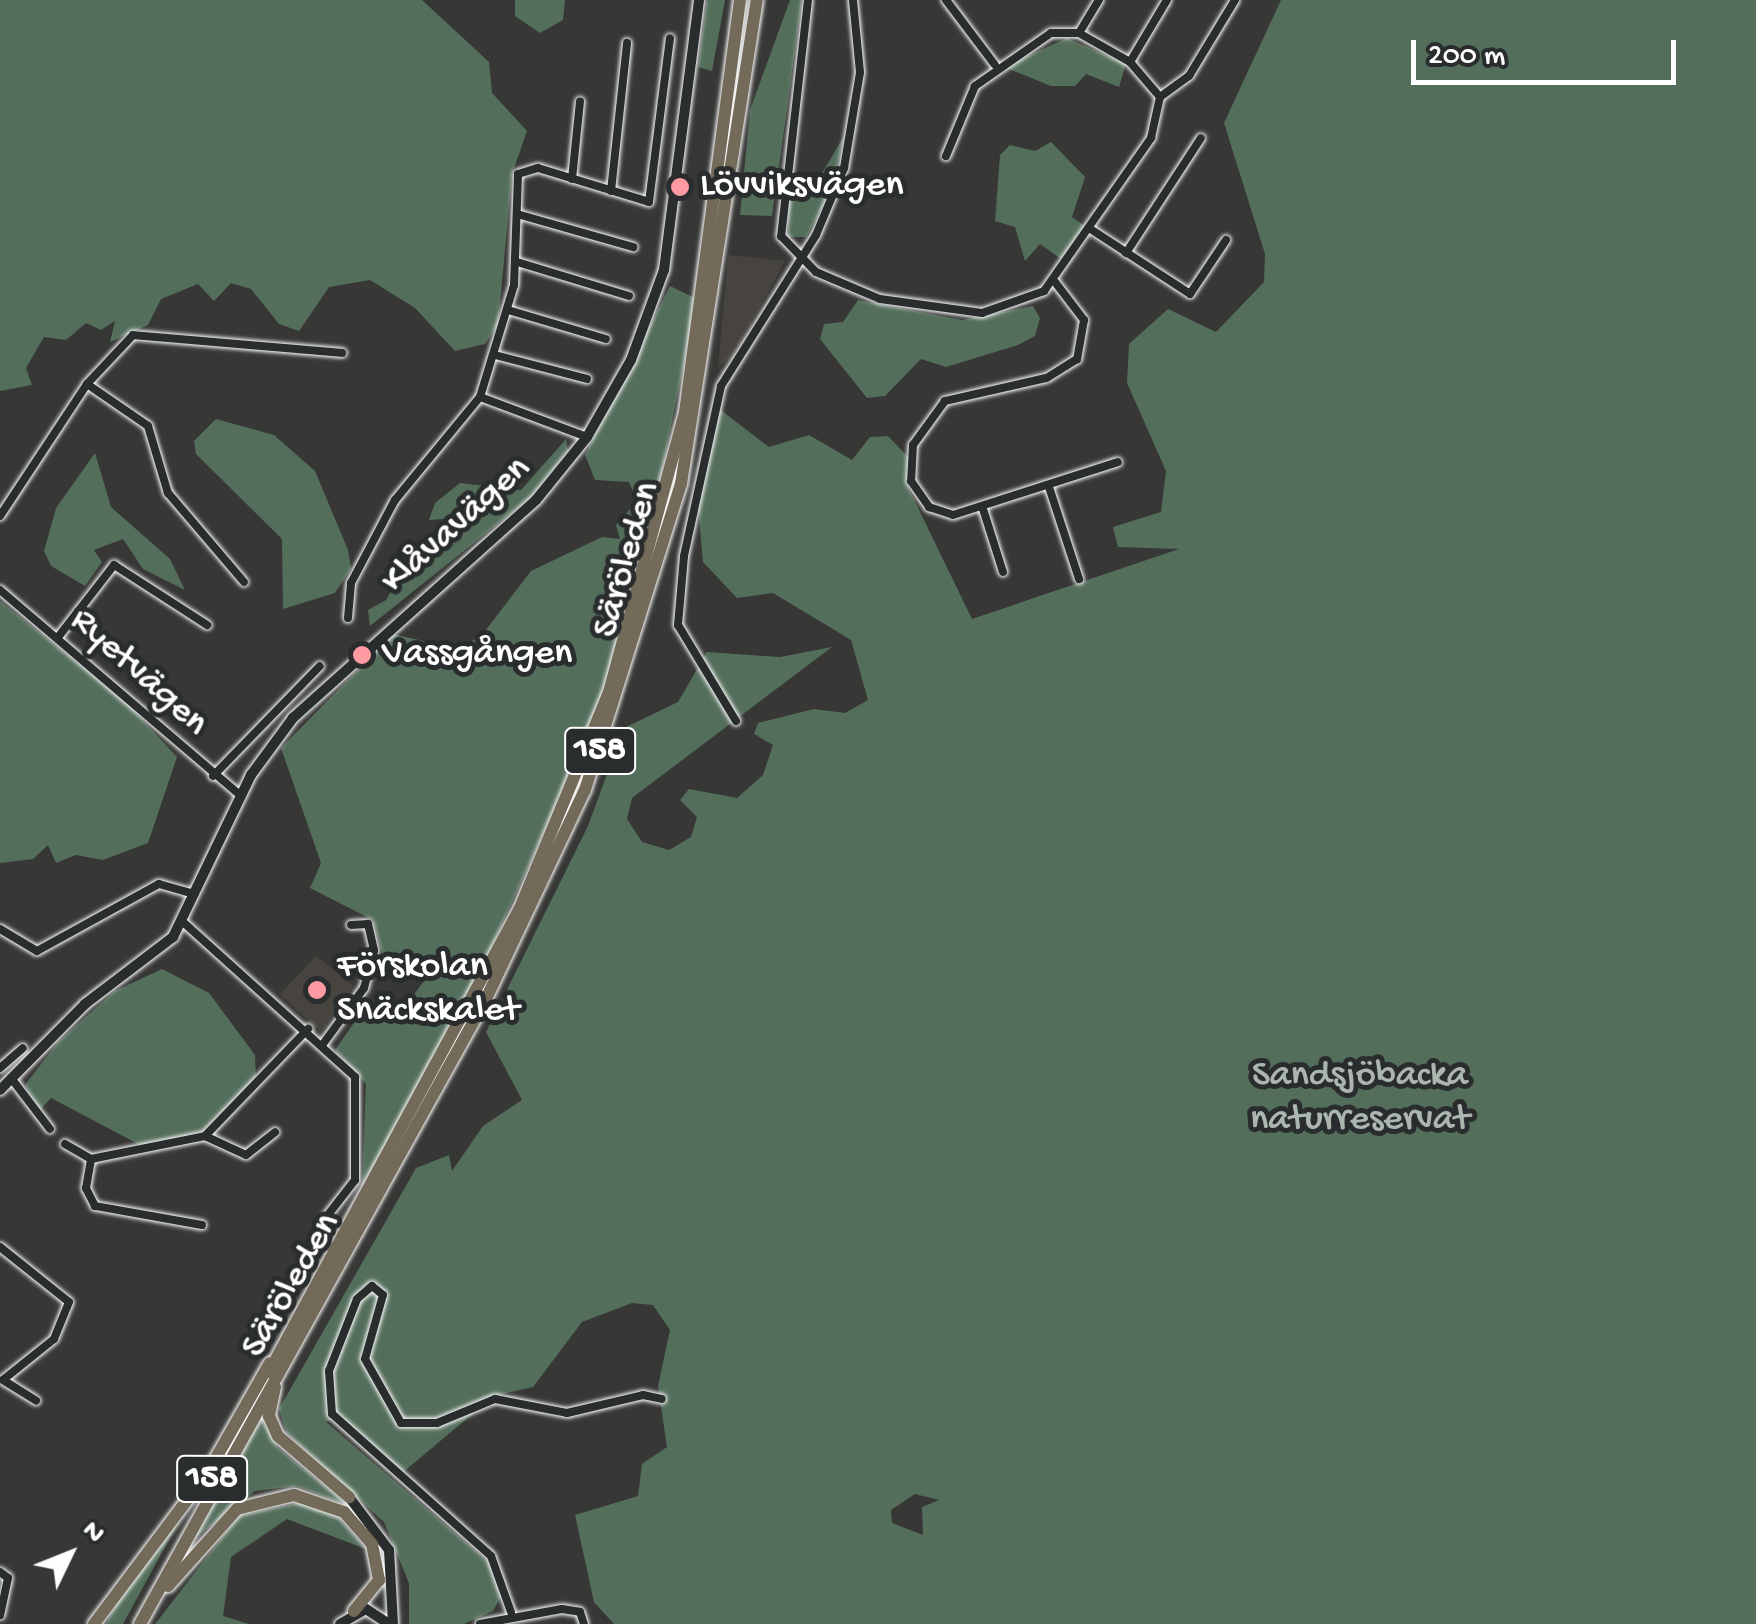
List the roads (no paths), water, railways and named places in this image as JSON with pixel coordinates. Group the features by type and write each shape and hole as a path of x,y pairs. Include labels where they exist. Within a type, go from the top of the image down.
{"main road":[{"name":"Säröleden","path":"142,1624 526,895 609,692 684,412 740,0"},
{"name":"Säröleden","path":"131,1624 526,923 619,698 661,563 705,364 757,0"},
{"name":"158","path":"293,1338 272,1392 272,1426 349,1497"},
{"name":"158","path":"94,1624 208,1472 293,1338"},
{"name":"158","path":"142,1624 212,1530 276,1495 320,1500 366,1533 379,1580 354,1611"}],"street":[{"name":"Klåvavägen","path":"0,1090 184,923 240,796 306,704 536,500 587,437 631,360 664,270 699,0"},
{"path":"808,0 779,217 800,260 880,299 964,313 1020,304 1055,282 1150,138 1160,97 1189,76 1234,0"},
{"path":"736,721 678,625 680,589 716,398 800,260 844,168 860,72 853,0"},
{"path":"946,0 995,65"},
{"path":"1079,33 1099,0"},
{"path":"1130,62 1167,0"},
{"path":"946,156 962,107 995,65 1051,34 1079,33 1130,62 1160,97"},
{"path":"348,618 351,583 397,495 480,397 508,310 524,166 649,202 670,38"},
{"path":"611,191 626,43"},
{"path":"572,179 580,101"},
{"path":"1126,253 1201,138"},
{"path":"517,214 633,248"},
{"path":"1092,230 1190,294 1226,240"},
{"path":"516,262 629,296"},
{"path":"1055,282 1084,320 1077,359 1046,378 956,396 913,444 911,481 929,507 953,515 984,509 1118,462"},
{"path":"508,310 606,339"},
{"path":"0,516 87,384 119,343 140,334 342,353"},
{"path":"495,354 587,379"},
{"path":"87,384 148,426 168,492 244,582"},
{"path":"480,397 587,437"},
{"path":"1049,487 1079,579"},
{"path":"0,489 12,497"},
{"path":"984,509 1003,572"},
{"path":"59,636 114,565 208,625"},
{"name":"Ryetvägen","path":"0,590 59,636 240,796"},
{"path":"213,776 320,666"},
{"path":"0,930 36,951 159,884 198,896"},
{"path":"184,923 308,1029 355,1077 357,1152 351,1192 324,1220"},
{"path":"323,1044 364,988 374,950 368,924 351,925"},
{"path":"66,1144 90,1159 204,1136 308,1029"},
{"path":"0,1068 24,1048"},
{"path":"11,1078 50,1129"},
{"path":"204,1136 246,1155 275,1132"},
{"path":"90,1159 86,1188 100,1209 202,1226"},
{"path":"0,1247 69,1302 54,1339 3,1380 36,1401"},
{"path":"512,1612 491,1556 332,1414 328,1371 357,1298 372,1286 383,1294 365,1359 401,1423 438,1423 495,1399 567,1413 636,1396 662,1399"},
{"name":"158","path":"349,1497 388,1550 391,1624"},
{"path":"0,1572 8,1578 0,1615"},
{"path":"340,1624 354,1611 391,1624"},
{"path":"480,1624 512,1612 580,1612 584,1624"}],"place":[{"name":"Lövviksvägen","path":"680,187"},
{"name":"Vassgången","path":"362,655"},
{"name":"Förskolan Snäckskalet","path":"317,990"}],"park label":[{"name":"Sandsjöbacka naturreservat","path":"1360,1099"}]}
